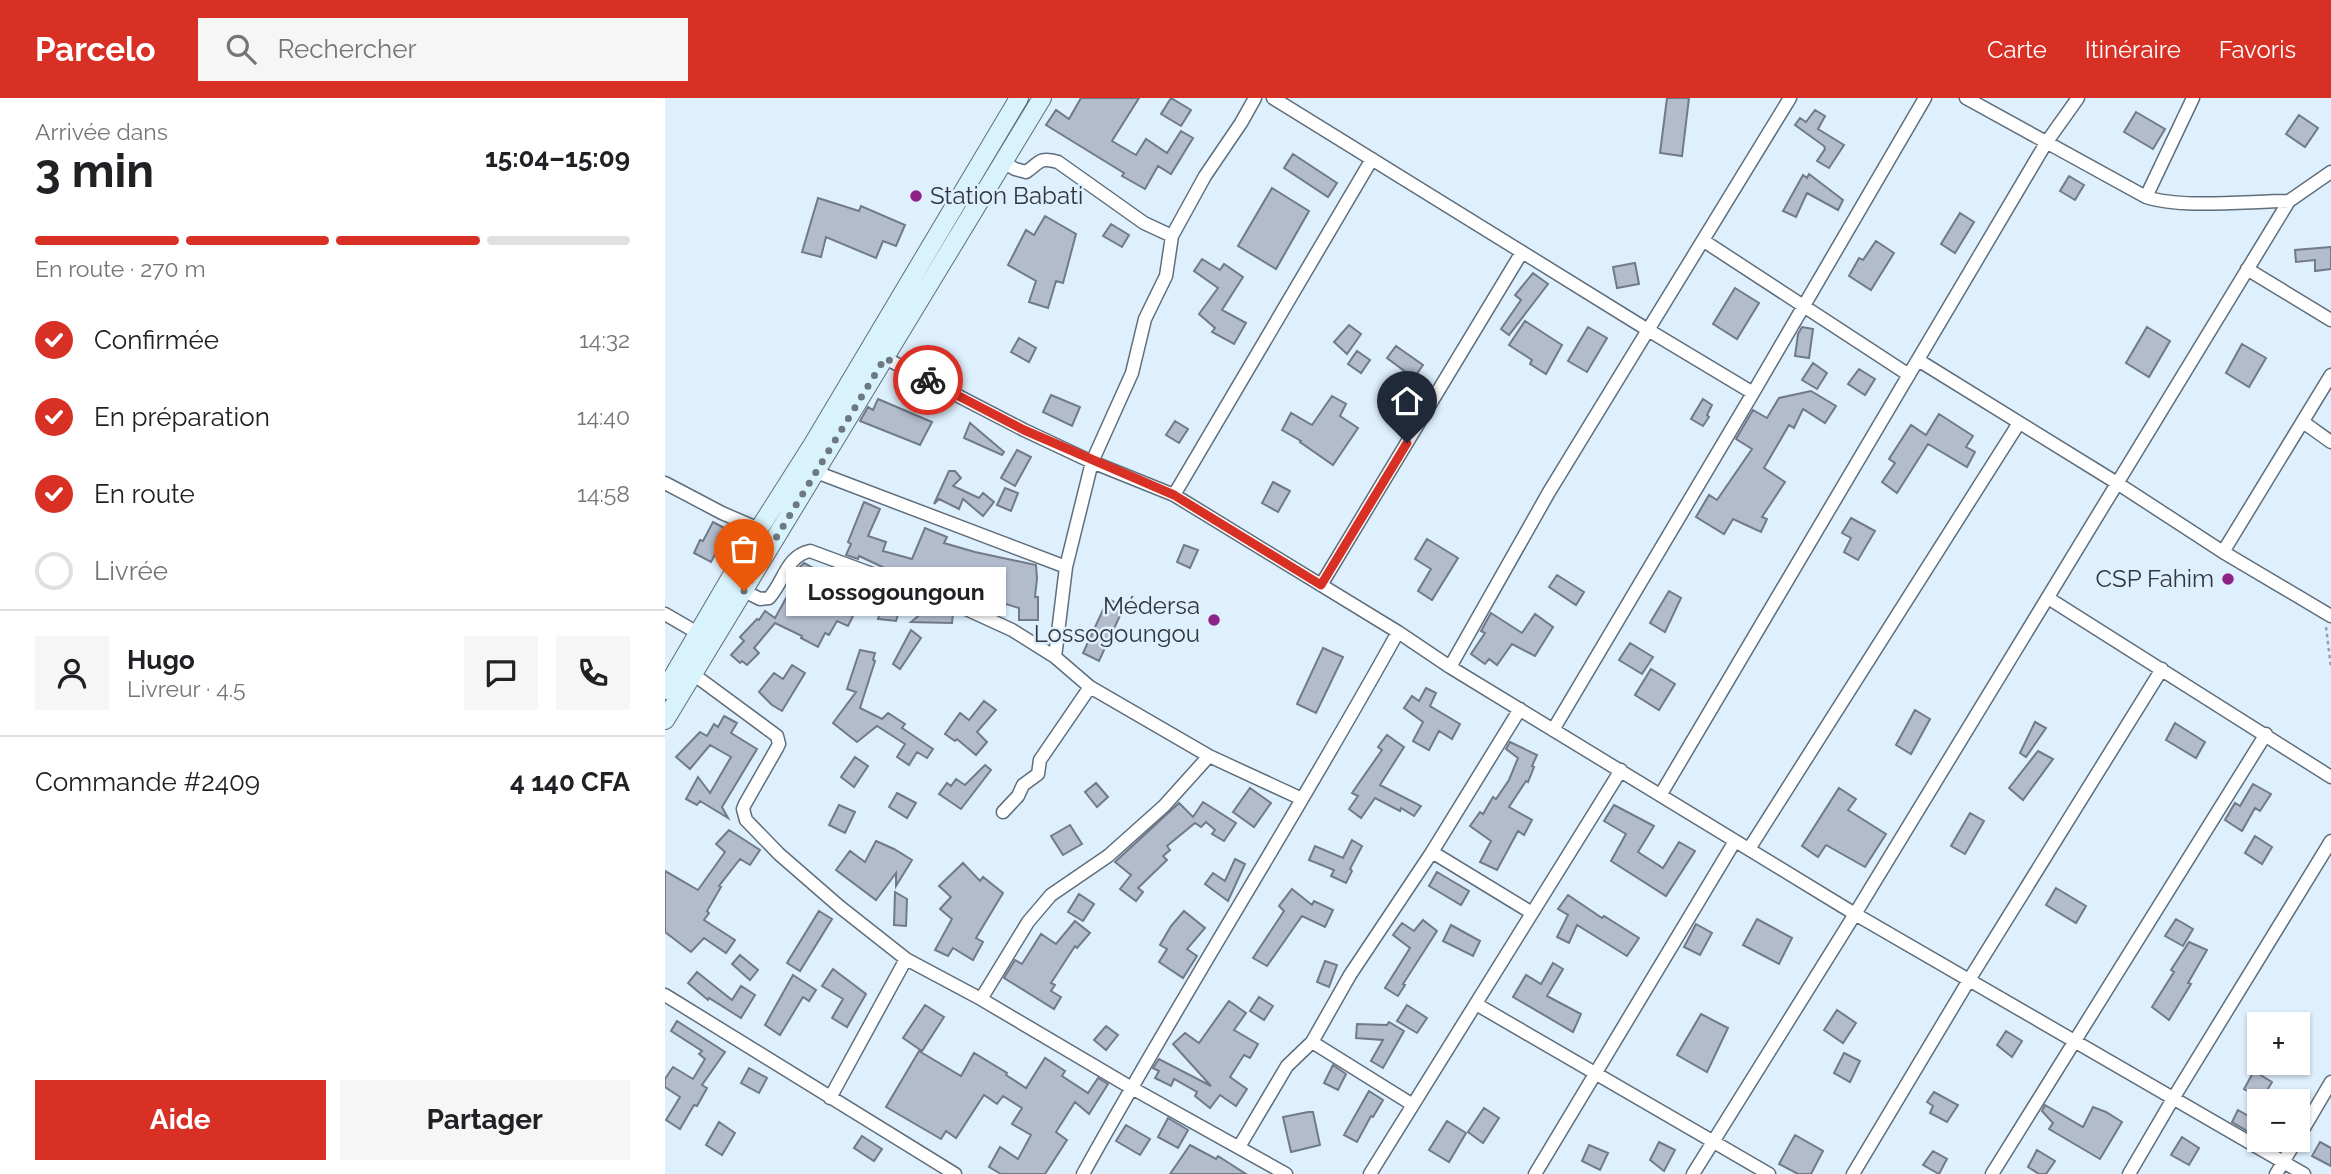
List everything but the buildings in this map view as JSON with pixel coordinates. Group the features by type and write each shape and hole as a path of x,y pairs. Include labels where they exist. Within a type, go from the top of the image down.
{"main road":[{"path":"665,720 692,674 705,638 759,529 805,457 1019,98"},
{"path":"665,690 744,591 1041,98"}],"street":[{"path":"1055,657 1066,567 1092,462 1132,373 1146,319 1166,276 1172,236 1205,176 1255,98"},
{"path":"1273,98 1753,393"},
{"path":"1450,667 1549,492 1790,98"},
{"path":"1553,730 1925,98"},
{"path":"1966,98 2046,144 2160,202 2289,201"},
{"path":"1661,794 2046,144 2078,98"},
{"path":"2146,197 2193,98"},
{"path":"1003,162 1025,172 1042,159 1065,164 1089,185 1144,223 1172,236"},
{"path":"1174,495 1372,159"},
{"path":"1693,1174 1856,914 2289,201 2331,172"},
{"path":"1704,241 1909,375"},
{"path":"1321,585 1522,252"},
{"path":"2247,269 2331,320"},
{"path":"870,346 885,358 1024,430 1092,462 1174,495 1856,914 2304,1174"},
{"path":"1918,360 2223,552 2329,615"},
{"path":"2223,552 2331,375"},
{"path":"2303,422 2331,442"},
{"path":"1749,849 2019,423"},
{"path":"805,457 817,472 1066,567"},
{"path":"665,483 759,529"},
{"path":"744,591 760,599 769,598 794,559 800,553 810,551 964,608 1012,630 1055,657 1090,687 1209,756 1302,799"},
{"path":"2047,598 2331,777"},
{"path":"665,614 705,638"},
{"path":"1083,1174 1131,1087 1398,632"},
{"path":"1853,1174 1969,980 2162,669"},
{"path":"692,674 756,719 779,740 745,804 743,809 746,820 840,907 907,959 1286,1174"},
{"path":"1003,813 1018,796 1023,785 1038,774 1041,760 1090,687"},
{"path":"1239,1147 1287,1066 1312,1042 1350,975 1432,852 1520,709"},
{"path":"1992,1174 2266,734"},
{"path":"981,999 1028,922 1051,895 1108,856 1164,806 1209,756"},
{"path":"1370,1174 1621,770"},
{"path":"1535,1174 1735,841"},
{"path":"2129,1174 2173,1097 2331,841"},
{"path":"1432,852 1532,913"},
{"path":"830,1098 907,959"},
{"path":"665,996 955,1174"},
{"path":"1476,1004 1769,1174"},
{"path":"1312,1042 1413,1105"},
{"path":"2310,1117 2331,1082"},
{"path":"2276,1174 2289,1152"}],"path":[{"path":"2329,615 2326,635 2331,668"}],"way so far":[{"path":"744,591 885,358 928,380"}],"place":[{"name":"Station Babati","path":"916,196"},
{"name":"CSP Fahim","path":"2228,579"},
{"name":"Lossogoungoun","path":"744,591"},
{"name":"Médersa Lossogoungou","path":"1214,620"}],"route":[{"path":"928,380 1092,462 1174,495 1321,585 1407,443"}]}
